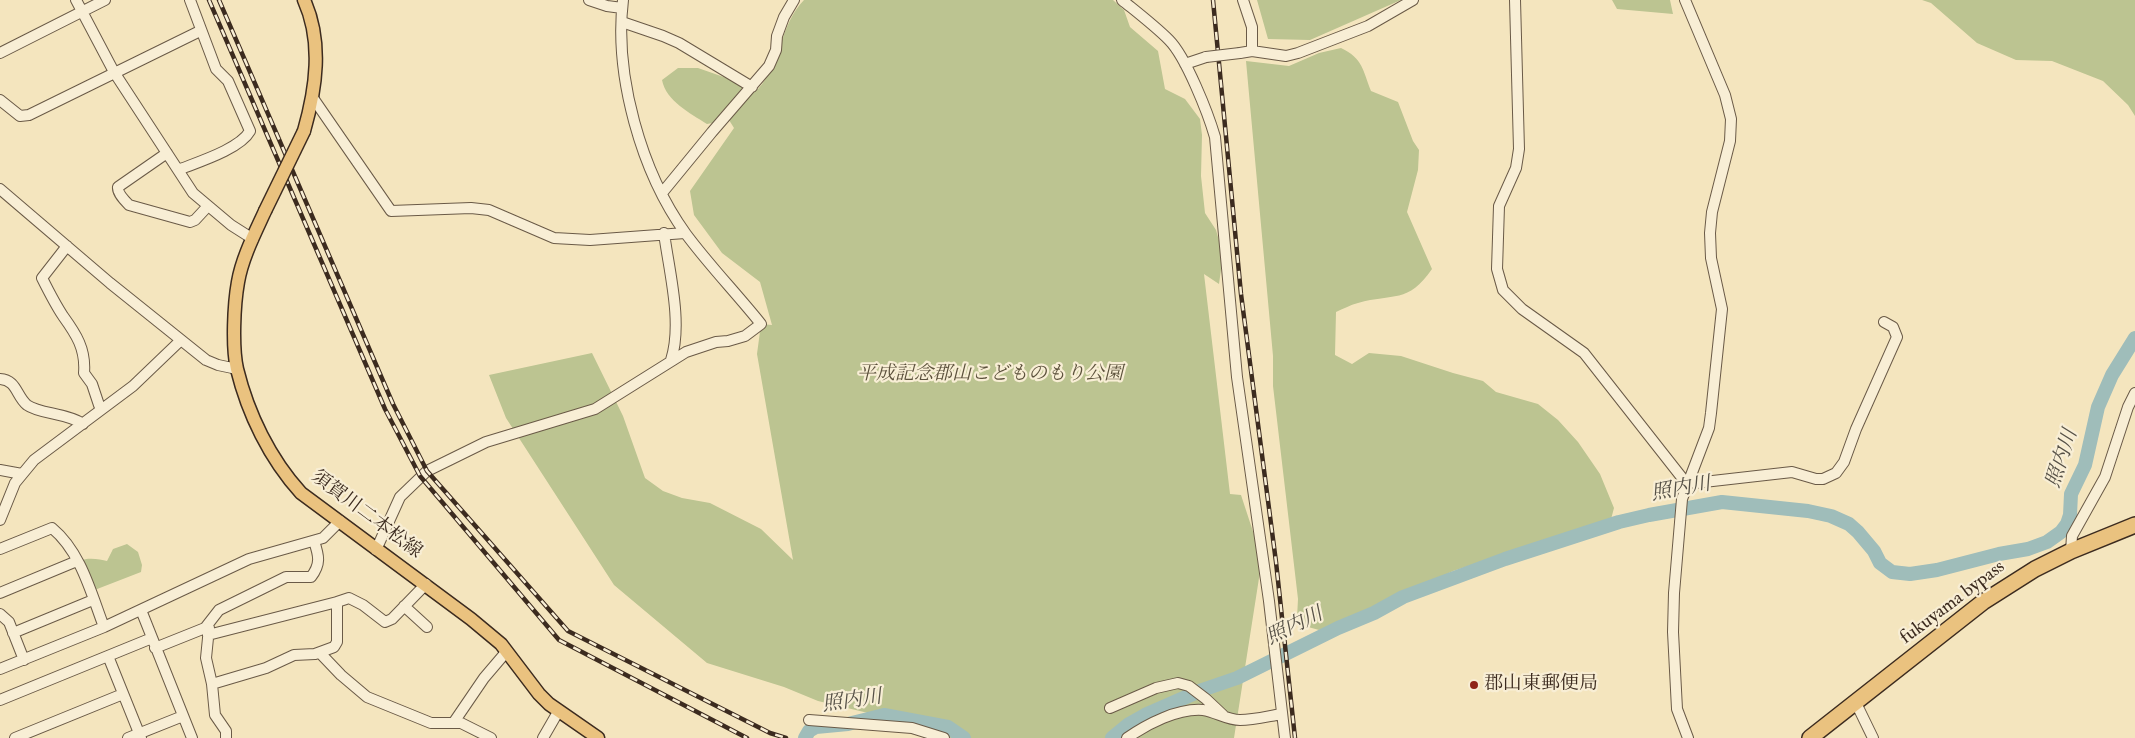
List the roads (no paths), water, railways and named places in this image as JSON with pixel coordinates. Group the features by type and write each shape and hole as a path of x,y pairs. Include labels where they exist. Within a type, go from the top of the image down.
{"highway":[{"name":"fukuyama bypass","path":"1810,738 1983,602 2035,569 2071,551 2135,525"}],"main road":[{"name":"須賀川二本松線","path":"304,0 316,47 313,98 304,131 265,211 238,280 235,306 237,369 249,406 265,441 286,477 302,493 376,550 426,584 472,619 507,651 539,694 558,712 598,738"}],"street":[{"path":"76,0 114,72 193,193 231,226 253,239"},
{"path":"0,53 105,0"},
{"path":"178,170 214,155 246,138 250,131 228,81 216,69 190,0"},
{"path":"376,550 400,497 428,471 486,442 595,409 671,360 716,342 728,341 749,335 761,324 685,233 662,193 640,143 631,110 624,69 623,4 607,6 589,0"},
{"path":"662,193 769,66 776,50 780,27 786,12 794,0"},
{"path":"1122,0 1170,40 1185,64 1210,120 1215,137 1237,377 1269,601 1285,738"},
{"path":"1243,0 1252,27 1252,51"},
{"path":"1185,64 1206,58 1252,51 1286,56 1298,53 1368,26 1413,0"},
{"path":"1515,0 1520,150 1516,168 1499,206 1497,240 1499,282 1503,290 1516,304 1584,353 1681,477 1688,482 1712,481 1792,472 1816,479 1823,479 1836,473 1844,462 1856,429 1897,338 1893,327 1884,322"},
{"path":"1685,0 1725,95 1730,119 1730,141 1712,212 1710,233 1711,258 1722,309 1711,413 1708,428 1680,510 1674,593 1677,709 1688,738"},
{"path":"622,22 679,43 752,87"},
{"path":"0,100 20,116 29,115 200,30"},
{"path":"313,98 392,211 471,208 490,210 554,238 618,239 664,233 685,233"},
{"path":"167,153 118,187 125,200 130,205 190,222 195,220 208,206"},
{"path":"0,189 181,340 212,363 237,369"},
{"path":"664,233 676,320 676,347 671,360"},
{"path":"66,246 42,278 80,342 85,362 84,373 92,384 102,409"},
{"path":"0,520 16,483 34,460 133,386 181,340"},
{"path":"0,379 10,382 29,406 72,417 84,424"},
{"path":"2071,551 2072,536 2105,477 2128,407 2135,393"},
{"path":"0,470 22,474"},
{"path":"0,669 104,627 249,559 323,538 340,521"},
{"path":"0,549 52,528 72,548 104,627"},
{"path":"226,738 226,731 215,715 212,684 206,658 208,630 219,610 286,577 311,577 316,570 319,560 314,541"},
{"path":"0,593 77,561"},
{"path":"0,700 108,656 208,630 349,598 363,605 385,622 392,619 426,584"},
{"path":"13,633 93,600"},
{"path":"212,684 266,668 294,655 320,653 334,648 337,642 337,602"},
{"path":"404,606 427,627"},
{"path":"141,610 192,738"},
{"path":"0,614 9,622 24,660"},
{"path":"454,722 484,678 507,651"},
{"path":"320,653 366,697 431,723 447,724 454,722 466,725 472,734 491,738"},
{"path":"108,656 140,736"},
{"path":"1110,708 1156,688 1178,683 1189,686 1206,698 1223,715"},
{"path":"15,738 123,694"},
{"path":"1856,703 1873,738"},
{"path":"1127,738 1151,724 1178,713 1203,710 1240,720 1282,714"},
{"path":"543,738 558,712"},
{"path":"128,738 140,736 183,716"},
{"path":"809,720 912,728 944,738"}],"waterway":[{"name":"照内川","path":"1112,738 1129,724 1145,715 1202,690 1237,678 1338,628 1374,613 1403,597 1505,559 1619,522 1649,515 1722,502 1808,511 1831,516 1849,524 1858,532 1874,551 1880,563 1892,572 1910,574 1937,570 1999,554 2028,549 2047,542 2061,532 2067,524 2070,515 2071,494 2085,465 2098,407 2112,375 2135,338"},
{"name":"照内川","path":"805,738 809,731 816,727 848,724 884,715 948,727 964,738"}],"railway":[{"path":"209,0 385,409 420,476 559,640 747,738"},
{"path":"219,0 393,404 427,471 568,631 770,733 786,738"},
{"path":"1213,0 1241,294 1276,562 1295,738"}],"place":[{"name":"郡山東郵便局","path":"1474,685"}],"park label":[{"name":"平成記念郡山こどものもり公園","path":"990,375"}]}
